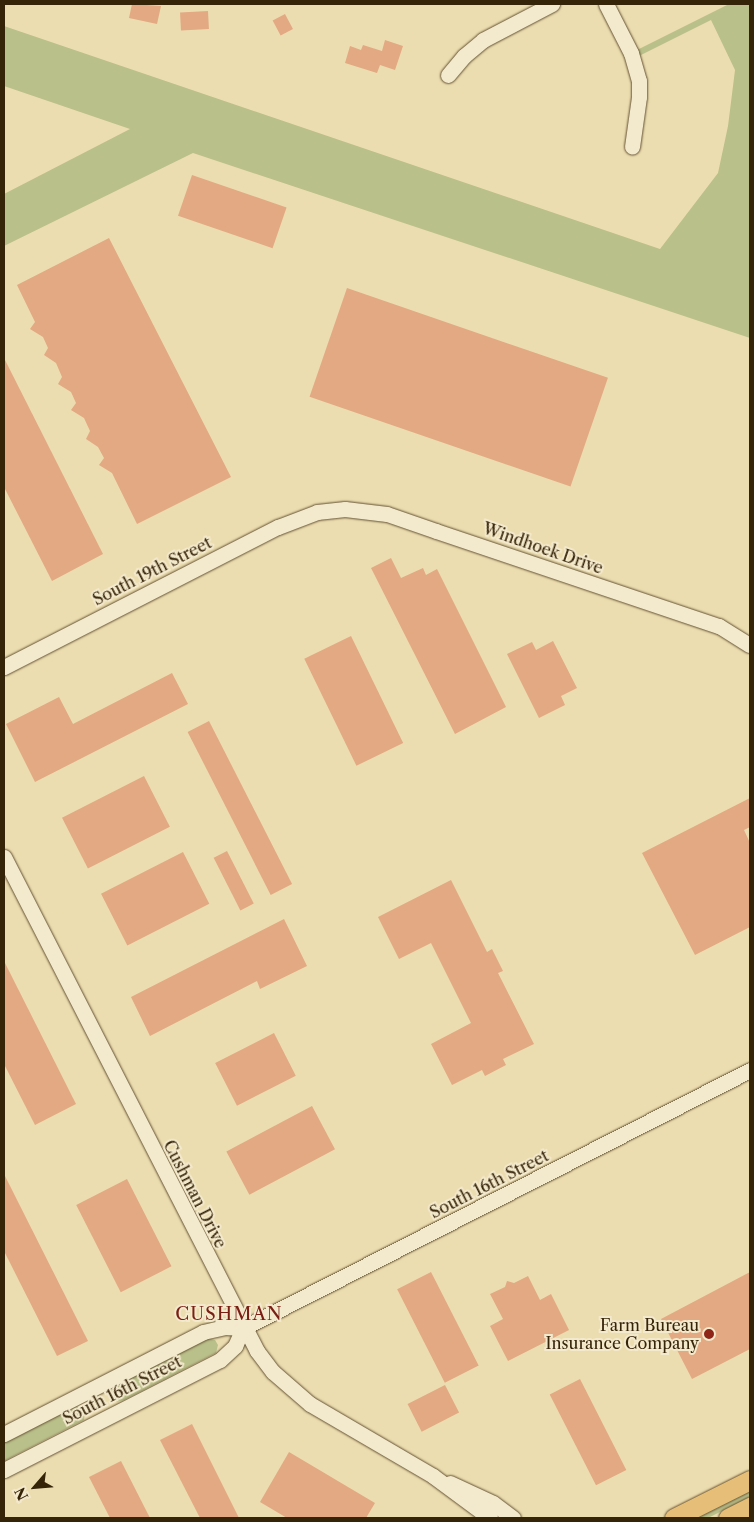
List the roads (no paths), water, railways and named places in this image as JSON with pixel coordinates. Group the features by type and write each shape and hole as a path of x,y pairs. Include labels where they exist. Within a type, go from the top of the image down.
{"main road":[{"path":"674,1518 750,1480"},
{"path":"728,1518 750,1507"}],"street":[{"path":"448,75 464,56 483,40 552,4"},
{"path":"606,4 631,53 639,81 639,97 632,147"},
{"name":"Windhoek Drive","path":"317,512 345,508 387,514 720,626 750,645"},
{"name":"South 19th Street","path":"4,666 278,527 317,512"},
{"name":"Cushman Drive","path":"4,857 243,1328 257,1351 273,1372 310,1404 433,1476 490,1518"},
{"name":"South 16th Street","path":"4,1434 203,1332 225,1327 243,1328 750,1070"},
{"name":"South 16th Street","path":"4,1470 220,1360 235,1346 243,1328"},
{"name":"Cushman Drive","path":"433,1476 469,1490 493,1503 513,1518"}],"place":[{"name":"Farm Bureau Insurance Company","path":"709,1334"}],"district":[{"name":"CUSHMAN","path":"229,1314"}]}
